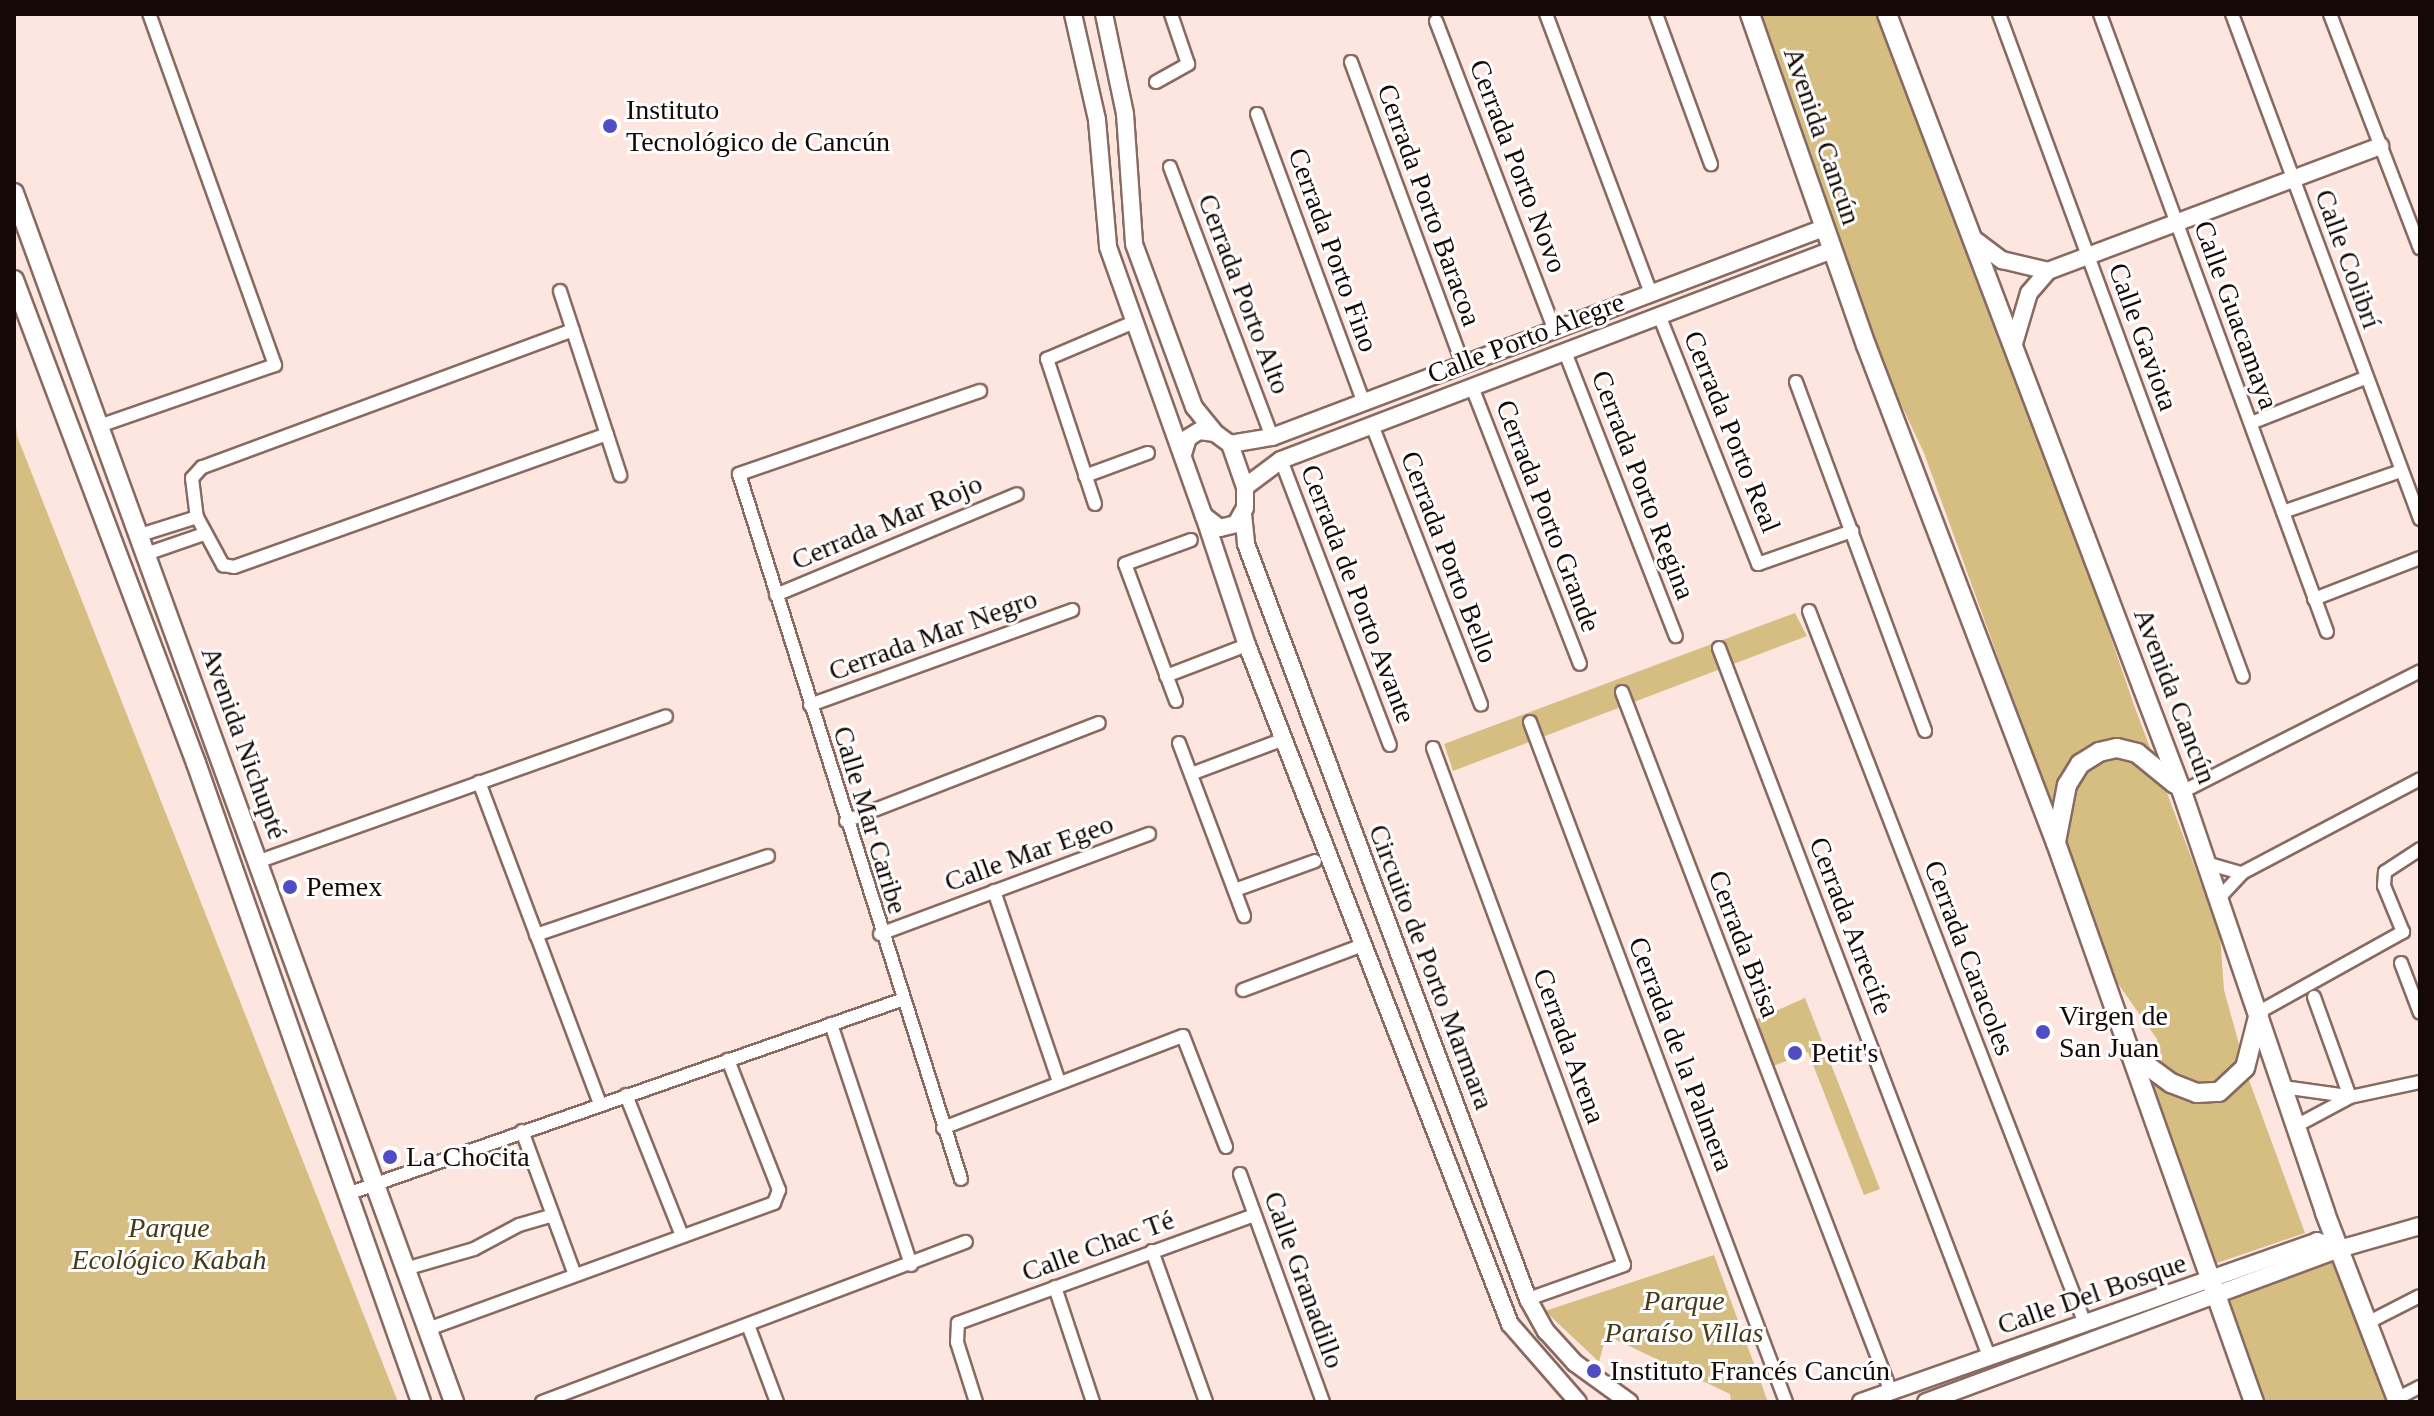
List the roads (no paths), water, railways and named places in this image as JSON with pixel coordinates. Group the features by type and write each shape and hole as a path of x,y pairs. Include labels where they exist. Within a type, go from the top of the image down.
{"main road":[{"name":"Avenida Cancún","path":"1750,14 1832,250 2056,843 2254,1402"},
{"name":"Avenida Cancún","path":"1887,14 2182,792 2339,1249 2397,1400"},
{"name":"Avenida Nichupté","path":"14,193 454,1402"},
{"name":"Avenida Nichupté","path":"14,280 196,763 350,1193 421,1402"},
{"path":"2056,843 2070,777 2099,752 2117,748 2137,753 2155,763 2182,792"},
{"path":"196,763 218,753"},
{"path":"2130,1053 2171,1083 2197,1093 2219,1092 2245,1068 2259,1012"}],"street":[{"path":"99,426 275,365 149,14"},
{"name":"Circuito de Porto Marmara","path":"1073,14 1080,33 1097,120 1108,247 1183,454 1247,645 1510,1324 1578,1402"},
{"path":"1156,82 1188,64 1171,14"},
{"path":"1546,14 1659,315"},
{"path":"1656,14 1711,164"},
{"name":"Calle Gaviota","path":"1999,14 2243,677"},
{"name":"Calle Guacamaya","path":"2100,14 2327,632"},
{"name":"Calle Colibrí","path":"2232,14 2420,519"},
{"path":"2330,14 2420,248"},
{"path":"1080,33 1106,19 1125,114 1134,244 1194,407 1215,433 1230,444"},
{"name":"Cerrada Porto Novo","path":"1436,21 1554,328"},
{"name":"Cerrada Porto Baracoa","path":"1351,62 1463,365"},
{"name":"Cerrada Porto Fino","path":"1257,114 1364,403"},
{"path":"2013,347 2029,293 2048,271 2176,220 2380,146"},
{"name":"Cerrada Porto Alto","path":"1170,167 1272,437"},
{"name":"Calle Porto Alegre","path":"1230,444 1272,437 1650,291 1824,228"},
{"path":"1971,237 2002,260 2048,271"},
{"name":"Calle Porto Alegre","path":"1245,487 1281,460 1832,250"},
{"path":"560,291 620,475"},
{"name":"Cerrada Porto Real","path":"1659,315 1758,564 1852,531"},
{"path":"1095,504 1047,359 1134,322"},
{"path":"573,330 202,467 192,478 197,517 223,565 234,567 607,434"},
{"name":"Cerrada Porto Regina","path":"1565,352 1676,636"},
{"path":"1463,365 1472,387"},
{"path":"2251,423 2365,378"},
{"path":"1796,382 1925,731"},
{"name":"Cerrada Porto Grande","path":"1472,387 1580,664"},
{"name":"Calle Mar Caribe","path":"961,1179 880,934 739,474 980,391"},
{"path":"1364,403 1372,425"},
{"name":"Cerrada Porto Bello","path":"1372,425 1481,705"},
{"path":"1183,454 1195,432 1215,433"},
{"path":"1272,437 1281,460"},
{"name":"Circuito de Porto Marmara","path":"1230,444 1245,487 1243,514 1246,544 1528,1299 1546,1331 1575,1363 1624,1401"},
{"path":"1085,476 1148,453"},
{"name":"Cerrada de Porto Avante","path":"1281,460 1390,745"},
{"path":"2283,512 2401,471"},
{"name":"Cerrada Mar Rojo","path":"776,595 1017,494"},
{"path":"1204,516 1226,528 1243,514"},
{"path":"140,535 197,517"},
{"path":"146,554 204,534"},
{"path":"1176,701 1125,564 1191,540"},
{"path":"2314,599 2420,558"},
{"name":"Cerrada Mar Negro","path":"810,705 1072,610"},
{"name":"Cerrada Caracoles","path":"1809,611 2084,1321"},
{"path":"1166,676 1247,645"},
{"name":"Cerrada Arrecife","path":"1719,648 1989,1356"},
{"path":"2182,792 2420,671"},
{"name":"Cerrada Brisa","path":"1622,692 1891,1392"},
{"path":"257,862 666,716"},
{"name":"Cerrada de la Palmera","path":"1530,722 1786,1402"},
{"path":"846,821 1099,723"},
{"path":"1191,774 1284,739"},
{"path":"1179,743 1244,916"},
{"name":"Cerrada Arena","path":"1433,748 1624,1265 1528,1299"},
{"path":"2219,898 2242,873 2420,779"},
{"path":"479,782 600,1104"},
{"name":"Calle Mar Egeo","path":"880,934 1149,834"},
{"path":"2259,1012 2403,932 2384,886 2385,872 2420,849"},
{"path":"536,935 768,856"},
{"path":"1235,890 1315,861"},
{"path":"2206,863 2242,873"},
{"path":"994,891 1059,1082"},
{"path":"1243,990 1363,945"},
{"path":"2401,963 2420,1013"},
{"path":"2314,997 2350,1097"},
{"path":"350,1193 901,1000"},
{"path":"831,1024 911,1265"},
{"path":"943,1128 1183,1036 1226,1147"},
{"path":"428,1329 779,1197 728,1060"},
{"path":"2296,1126 2350,1097 2420,1082"},
{"path":"2283,1087 2350,1097"},
{"path":"626,1095 682,1236"},
{"path":"522,1131 575,1275"},
{"name":"Calle Granadillo","path":"1240,1174 1323,1402"},
{"path":"405,1269 474,1249 519,1225 553,1215"},
{"name":"Calle Chac Té","path":"976,1402 957,1342 958,1323 1254,1215"},
{"name":"Calle Del Bosque","path":"1926,1402 2213,1290 2420,1226"},
{"path":"542,1402 966,1242"},
{"path":"1152,1251 1206,1402"},
{"path":"1055,1287 1093,1402"},
{"name":"Calle Del Bosque","path":"1861,1402 2084,1321 2213,1290"},
{"path":"2367,1323 2420,1296"},
{"path":"748,1325 777,1402"},
{"path":"2397,1400 2420,1387"}],"place":[{"name":"Instituto Tecnológico de Cancún","path":"610,126"},
{"name":"Pemex","path":"290,887"},
{"name":"Virgen de San Juan","path":"2043,1032"},
{"name":"Petit's","path":"1795,1053"},
{"name":"La Chocita","path":"390,1157"},
{"name":"Instituto Francés Cancún","path":"1594,1371"}],"park label":[{"name":"Parque Ecológico Kabah","path":"169,1244"},
{"name":"Parque Paraíso Villas","path":"1684,1317"}]}
